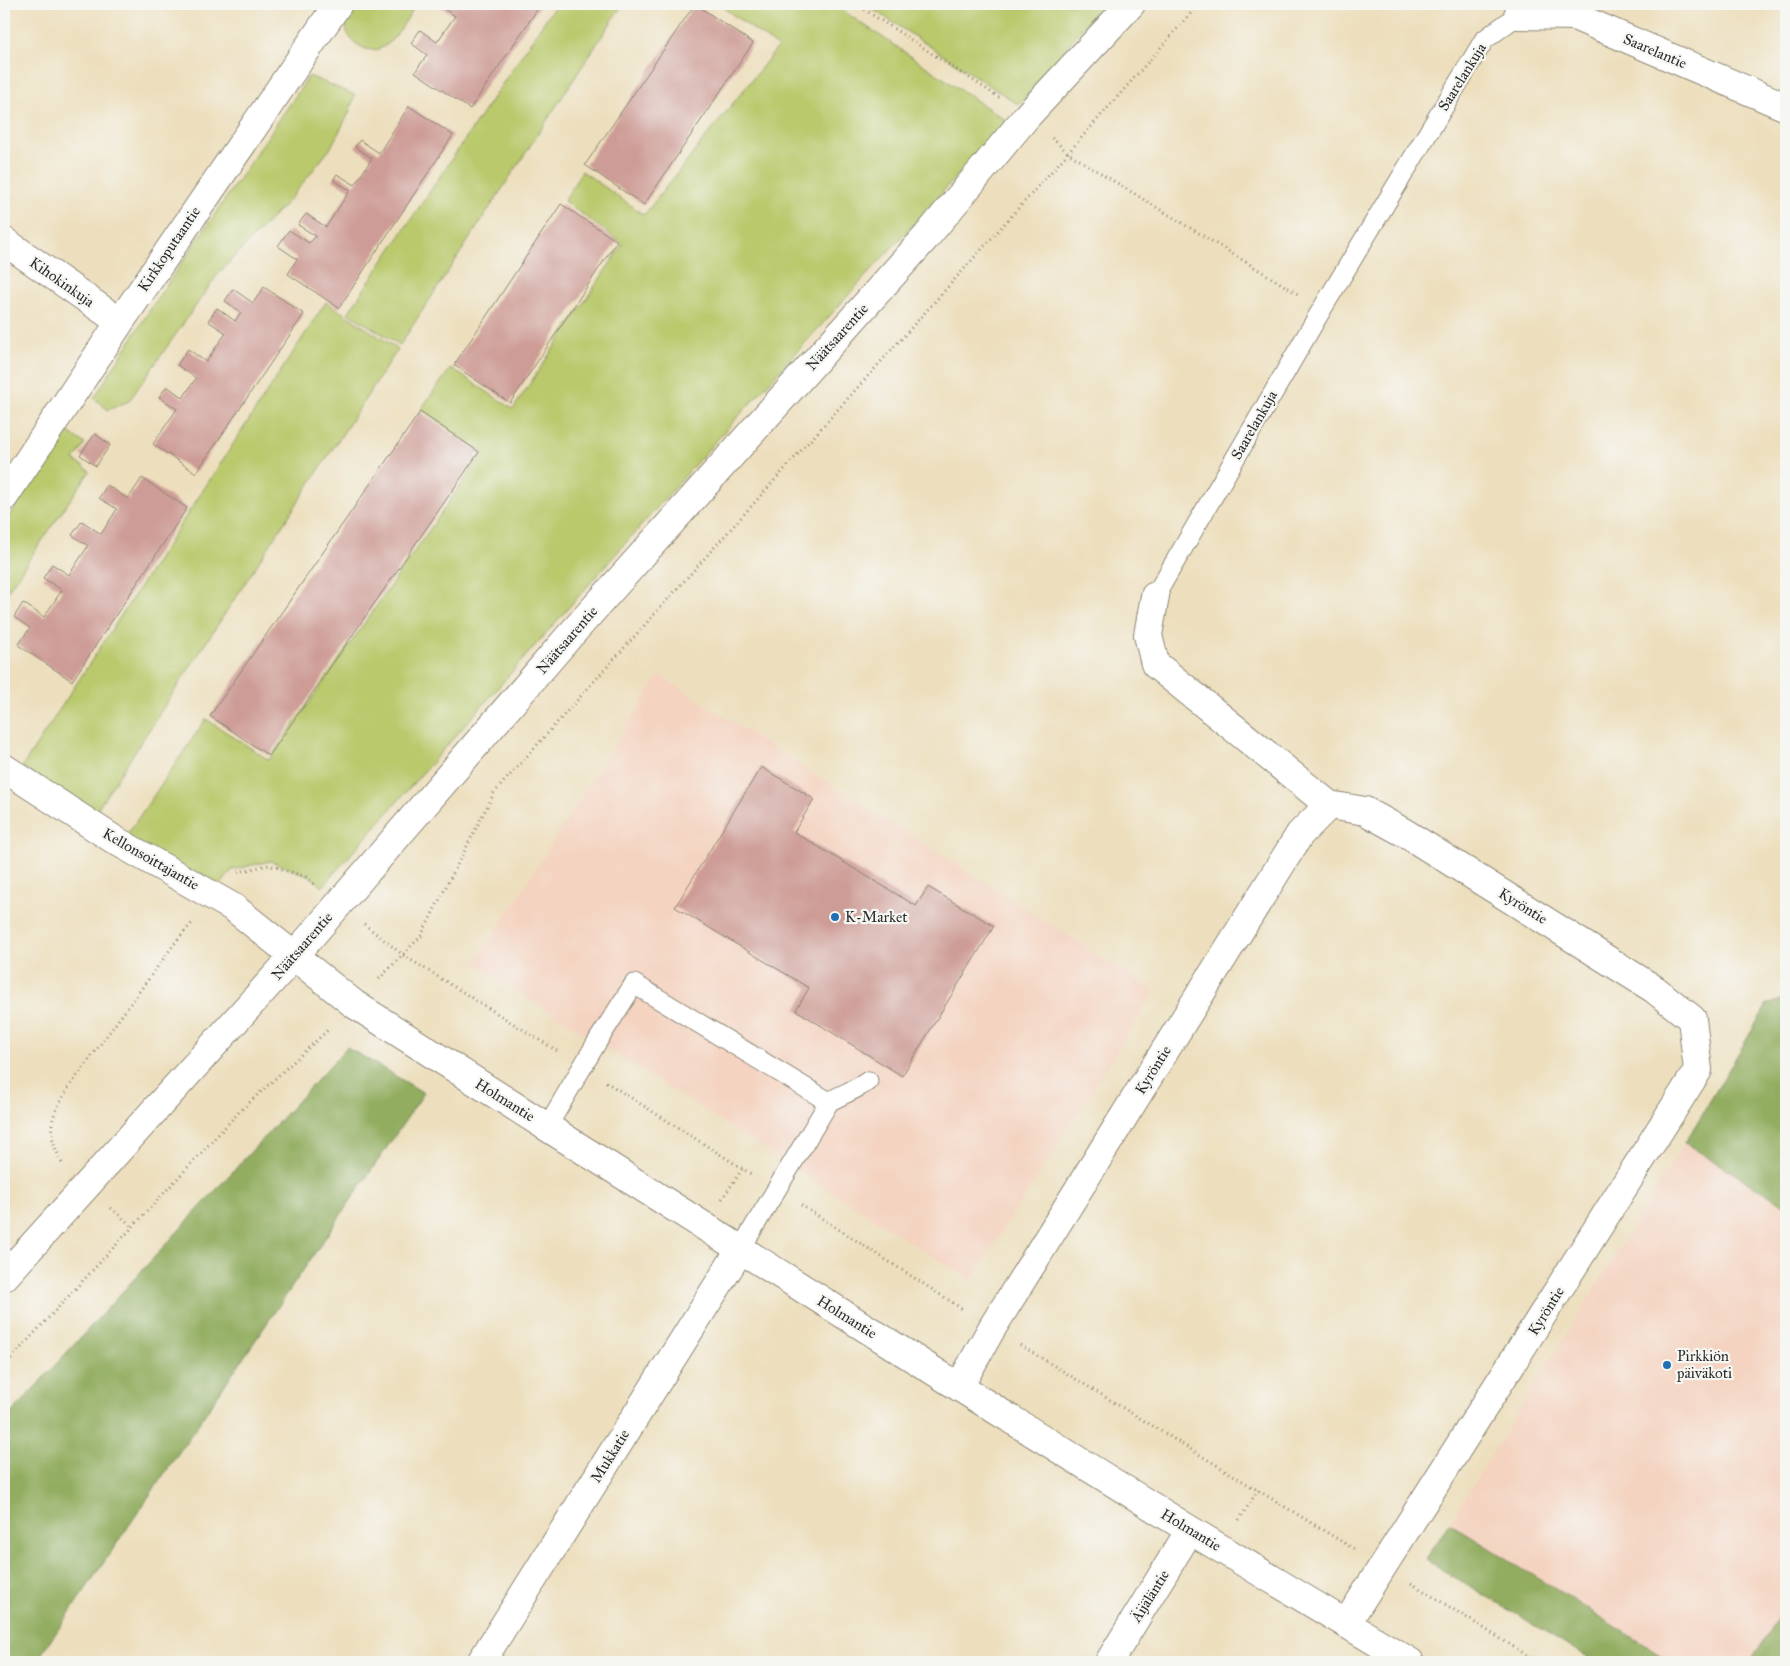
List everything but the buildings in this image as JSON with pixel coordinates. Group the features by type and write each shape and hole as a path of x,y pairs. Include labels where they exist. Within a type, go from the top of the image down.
{"street":[{"name":"Kirkkoputaantie","path":"4,497 120,322 338,4"},
{"name":"Näätsaarentie","path":"4,1276 294,956 566,640 927,236 1027,116 1131,4"},
{"name":"Saarelantie","path":"1518,15 1574,16 1786,107"},
{"name":"Kihokinkuja","path":"4,241 120,322"},
{"name":"Saarelankuja","path":"1155,596 1148,635 1155,664 1329,805"},
{"name":"Kellonsoittajantie","path":"4,768 113,839 234,908 294,956"},
{"name":"Kyröntie","path":"959,1387 992,1328 1300,834 1329,805 1365,811 1405,833 1654,989 1692,1019 1698,1070 1346,1624"},
{"name":"Holmantie","path":"294,956 354,1004 740,1250 1190,1530 1410,1662"},
{"name":"Mukkatie","path":"481,1662 740,1250"},
{"name":"Äijäläntie","path":"1109,1662 1190,1530"}],"lane":[{"name":"Saarelankuja","path":"1155,596 1322,309 1484,40 1518,15"},
{"path":"547,1127 634,984 829,1102"},
{"path":"740,1250 829,1102 843,1094 858,1089 868,1081"}],"path":[{"path":"856,4 1027,116 1068,153 1322,309"},
{"path":"4,1366 239,1112 354,1004 421,936 494,793 1068,153 1199,4"}],"shaded area":[{"path":"659,675 1155,991 971,1281 475,964"},
{"name":"Pirkkiön päiväkoti","path":"1685,1143 1786,1206 1786,1604 1750,1662 1673,1662 1449,1523"}],"green space":[{"path":"357,4 416,4 390,42 379,49 373,50 360,47 350,38 347,32 346,20"},
{"path":"556,4 623,4 400,345 348,313"},
{"path":"724,4 833,4 1007,121 714,443 322,887 310,876 270,861 232,870 215,893 124,839 206,719 269,760 483,453 421,409 451,368 513,409 623,244 564,201 582,171 644,215 778,47 722,7"},
{"path":"865,4 1102,4 1019,105"},
{"path":"309,76 355,95 349,113 330,149 290,199 218,274 129,401 108,410 94,398 155,302"},
{"path":"326,302 398,349 94,814 22,767"},
{"path":"67,431 85,444 74,460 90,471 4,596 4,523"},
{"path":"1786,998 1786,1206 1685,1143 1767,1005"},
{"path":"347,1047 424,1093 36,1662 4,1662 4,1421"},
{"path":"1449,1523 1673,1662 1596,1662 1426,1560"},
{"path":"1786,1604 1786,1662 1750,1662"}],"place":[{"name":"K-Market","path":"835,917"},
{"name":"Pirkkiön päiväkoti","path":"1667,1365"}]}
